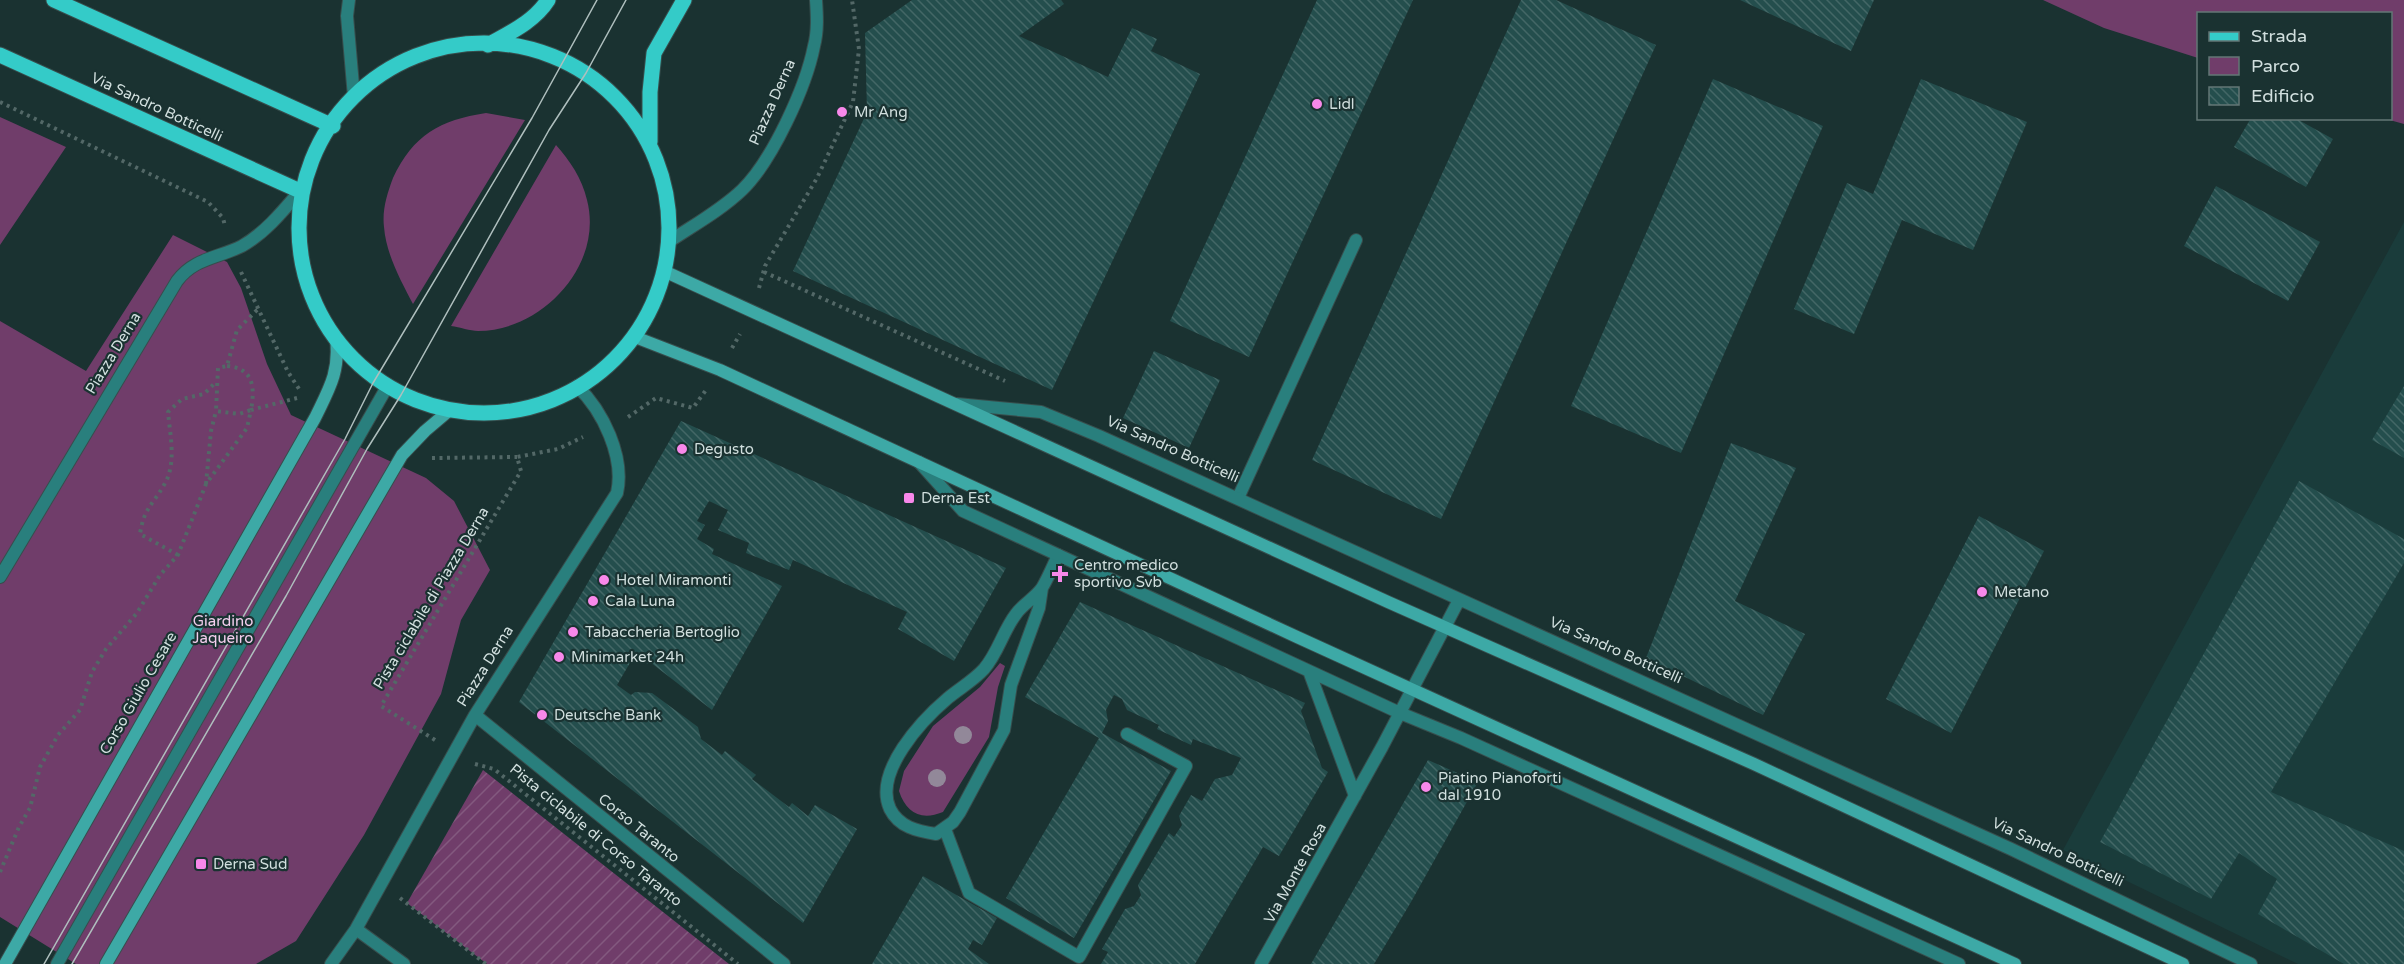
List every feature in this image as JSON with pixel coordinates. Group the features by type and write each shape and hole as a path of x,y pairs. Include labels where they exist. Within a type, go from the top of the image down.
{"main road":[{"path":"54,0 333,126"},
{"path":"488,45 542,10 548,0"},
{"path":"650,145 650,92 654,53 684,0"},
{"name":"Piazza Derna","path":"488,45 524,48 575,66 625,107 640,125 650,145 665,190 666,272 635,337 601,369 577,386 551,400 524,408 488,411 451,409 415,401 387,387 363,370 336,339 314,305 303,276 297,229 300,191 333,126 354,97 381,75 408,60 453,48 488,45"},
{"name":"Via Sandro Botticelli","path":"0,55 300,191"},
{"name":"Via Sandro Botticelli","path":"666,272 1445,627 1754,764 2183,964"},
{"path":"635,337 720,370 1413,690 2015,964"},
{"name":"Corso Giulio Cesare","path":"5,964 315,418 335,375 338,359 336,339"},
{"path":"106,964 402,455 451,409"}],"street":[{"path":"349,0 347,16 354,97"},
{"name":"Piazza Derna","path":"667,243 732,199 752,180 769,155 811,59 816,31 816,0"},
{"name":"Piazza Derna","path":"0,577 177,281 196,263 231,250 254,237 276,219 300,191"},
{"path":"1238,498 1356,240"},
{"name":"Piazza Derna","path":"331,964 356,929 475,715 617,493 620,476 612,444 595,407 577,386"},
{"path":"57,964 387,387"},
{"name":"Via Sandro Botticelli","path":"955,404 1041,412 1238,498 2011,849 2251,964"},
{"path":"917,460 963,511 1309,671 1959,964"},
{"path":"1042,588 1016,614 984,669 929,715 911,737 894,764 886,785 887,802 893,815 904,825 918,832 936,834 945,829 960,812 1004,730 1011,685 1039,608 1042,588 1058,555"},
{"name":"Via Monte Rosa","path":"1261,964 1413,690 1459,600"},
{"path":"1309,671 1355,796"},
{"name":"Corso Taranto","path":"475,715 784,964"},
{"path":"945,829 969,893 1079,957 1186,766 1127,734"},
{"path":"356,929 404,964"}],"path":[{"path":"773,251 817,178 853,102 859,49 852,0"},
{"path":"0,102 208,202 223,218 231,250 288,372 303,396 239,414 216,411"},
{"path":"764,272 1009,383"},
{"path":"227,366 237,330 258,309"},
{"path":"0,872 19,827 30,808 40,767 58,735 80,710 92,672 106,649 137,612 160,574 178,555 206,484 248,428 253,384 248,374 239,367 218,368 216,411 211,431 206,484"},
{"path":"178,555 140,534 143,514 165,483 173,452 168,412 182,399 204,394 216,382"},
{"path":"420,458 517,458"},
{"name":"Pista ciclabile di Piazza Derna","path":"454,752 381,706 521,471"},
{"name":"Pista ciclabile di Corso Taranto","path":"468,773 474,763 494,769 738,964"},
{"path":"397,896 486,964"}],"shaded area":[{"path":"2404,222 2404,964 2298,964 2063,850"}],"green space":[{"path":"2043,0 2404,0 2404,124 2390,120 2392,120 2392,12 2197,12 2197,58 2104,28"},
{"path":"486,113 525,120 413,304 395,267 385,237 384,208 393,178 410,151 430,132 455,120"},
{"path":"0,117 66,147 0,245"},
{"path":"556,145 575,170 587,200 590,224 586,248 577,270 563,290 545,307 524,320 502,328 478,331 451,326"},
{"name":"Giardino Jaqueiro","path":"173,235 227,262 241,288 267,364 291,415 426,478 454,501 490,570 461,620 441,694 364,835 296,941 256,964 76,964 0,917 0,321 86,371"},
{"path":"1000,663 1005,666 998,687 989,737 943,812 928,816 915,813 906,805 899,791 904,771 933,726 980,687"},
{"path":"483,770 729,964 487,964 407,903"}],"building":[{"path":"912,0 1061,0 1064,4 1019,36 1108,77 1132,28 1157,39 1151,51 1200,74 1052,390 793,271 867,112 865,33"},
{"name":"Lidl","path":"1317,0 1413,0 1249,357 1170,321"},
{"path":"1521,0 1556,0 1656,45 1441,519 1312,460"},
{"path":"1740,0 1874,0 1851,51"},
{"path":"1713,79 1823,126 1681,453 1571,406"},
{"path":"1921,79 2027,122 1973,250 1902,220 1854,334 1794,309 1847,183 1873,194"},
{"path":"2250,120 2299,120 2333,139 2306,187 2234,147"},
{"path":"2216,186 2320,242 2288,301 2184,246"},
{"path":"1154,351 1220,380 1189,448 1123,418"},
{"path":"2404,386 2404,458 2372,440"},
{"path":"681,421 1006,568 954,661 898,629 907,612 793,560 789,570 746,553 749,543 718,530 728,510 709,501 697,521 705,525 697,539 714,549 712,554 782,586 712,710 650,662 648,664 634,656 617,685 631,695 635,692 652,693 698,727 701,739 722,755 725,751 756,775 752,779 789,807 792,803 808,816 815,805 857,829 803,923 519,702"},
{"path":"1731,443 1796,468 1735,601 1805,634 1763,715 1646,658"},
{"path":"2299,481 2404,539 2404,563 2271,792 2404,851 2404,964 2344,964 2258,914 2277,879 2239,853 2211,899 2100,842"},
{"name":"Metano","path":"1979,516 2044,551 1951,733 1886,699"},
{"path":"1080,602 1305,703 1301,711 1322,768 1328,772 1279,856 1263,847 1195,964 1101,964 1108,952 1102,949 1125,909 1134,906 1141,895 1138,885 1169,833 1174,837 1182,825 1179,816 1191,795 1202,801 1215,779 1232,775 1241,758 1193,739 1191,745 1157,729 1159,725 1127,710 1122,699 1114,695 1106,710 1108,721 1102,733 1171,771 1074,938 1006,898 1099,738 1025,697"},
{"path":"1428,760 1478,782 1411,902 1374,964 1311,964"},
{"path":"923,876 997,918 982,945 973,940 968,949 989,964 872,964"}],"tram line":[{"path":"44,964 345,439 373,383 532,118 597,0"},
{"path":"72,964 286,596 367,449 401,395 549,130 586,73 626,0"}],"place":[{"name":"Lidl","path":"1317,104"},
{"name":"Mr Ang","path":"842,112"},
{"name":"Degusto","path":"682,449"},
{"name":"Derna Est","path":"909,498"},
{"name":"Centro medico sportivo Svb","path":"1060,574"},
{"name":"Hotel Miramonti","path":"604,580"},
{"name":"Metano","path":"1982,592"},
{"name":"Cala Luna","path":"593,601"},
{"name":"Tabaccheria Bertoglio","path":"573,632"},
{"name":"Minimarket 24h","path":"559,657"},
{"name":"Deutsche Bank","path":"542,715"},
{"name":"Piatino Pianoforti dal 1910","path":"1426,787"},
{"name":"Derna Sud","path":"201,864"}]}
